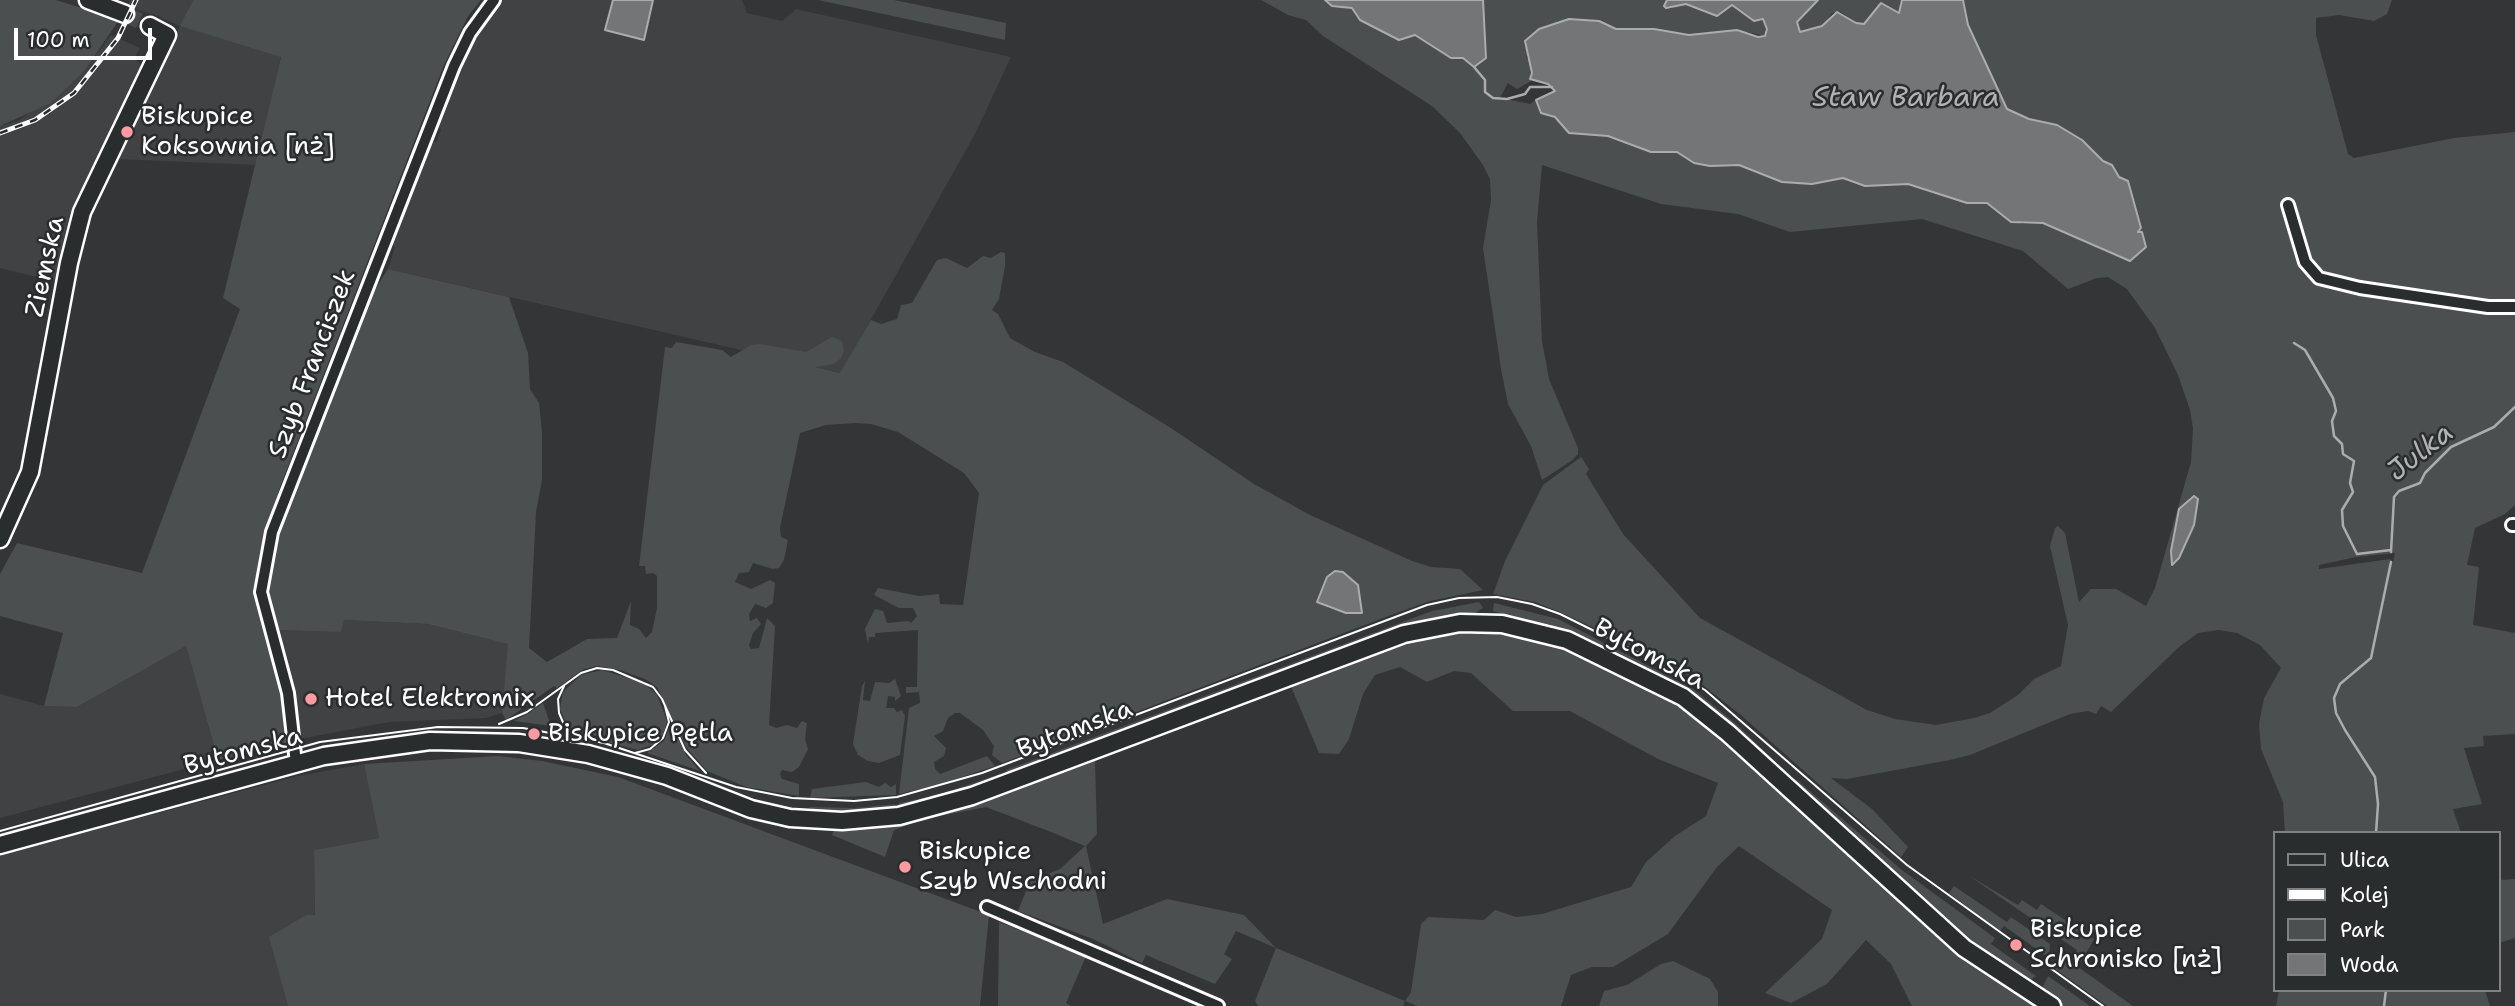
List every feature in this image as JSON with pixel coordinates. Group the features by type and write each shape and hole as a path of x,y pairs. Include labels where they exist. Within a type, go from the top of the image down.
{"street":[{"path":"88,0 125,13"},
{"name":"Szyb Franciszek","path":"296,763 288,693 261,592 272,532 454,66 470,33 494,0"},
{"name":"Ziemska","path":"0,539 30,472 82,212 167,35 150,26"},
{"path":"2288,205 2305,262 2319,278 2360,288 2488,307 2515,307"},
{"name":"Bytomska","path":"0,845 296,763 353,750 461,741 519,743 620,761 780,816 842,821 882,818 963,799 1404,634 1460,623 1514,626 1578,645 1682,697 1728,733 1964,948 2052,1006"},
{"path":"987,907 1217,1006"}],"shaded area":[{"path":"130,0 193,0 181,26 281,56 255,165 116,159 180,26 127,7"},
{"path":"503,0 742,0 747,13 782,21 796,9 1011,57 975,134 841,373 388,269 395,247 390,244 430,143 437,141 441,130 436,123 474,36 495,5"},
{"path":"111,35 140,48 134,58 141,65 75,203 57,282 0,268 0,126 18,121 85,70"},
{"path":"343,620 428,624 509,644 502,713 486,718 389,722 300,739 288,666 276,630 341,632"},
{"path":"186,646 218,760 0,818 0,694 44,706 77,707"},
{"path":"364,764 379,838 314,850 315,916 270,937 288,1006 0,1006 0,855 298,776"}],"green space":[{"path":"0,0 56,0 119,20 85,70 51,103 0,126"},
{"path":"193,0 481,0 468,16 444,65 280,487 265,537 258,576 258,607 285,711 285,747 218,760 186,646 77,707 44,706 63,633 0,616 0,574 17,543 142,573 240,309 223,298 281,57 180,26"},
{"path":"818,0 894,0 1006,23 1005,40"},
{"path":"1261,0 1325,0 1333,6 1352,8 1360,20 1398,40 1415,35 1451,58 1463,58 1470,63 1486,58 1483,0 1667,0 1670,9 1678,4 1686,4 1708,13 1731,5 1754,21 1765,21 1765,36 1737,30 1689,35 1654,29 1616,29 1604,24 1526,56 1530,62 1531,81 1517,89 1508,83 1500,98 1530,104 1538,98 1539,107 1555,117 1569,133 1608,136 1651,152 1678,152 1694,163 1710,166 1739,165 1782,182 1812,184 1843,178 1865,186 1908,184 1967,203 1987,203 2002,216 2022,224 2043,223 2096,245 2138,233 2137,229 2141,228 2112,165 2103,161 2082,140 2057,125 2029,119 2007,109 1968,25 1963,0 2392,0 2387,14 2374,21 2339,15 2316,18 2316,35 2348,154 2354,158 2454,138 2515,132 2515,505 2505,514 2475,528 2467,565 2479,567 2473,625 2515,633 2515,734 2483,736 2484,746 2464,748 2482,804 2453,809 2460,831 2285,831 2283,802 2261,749 2259,724 2264,698 2281,668 2260,645 2237,633 2219,630 2198,633 2179,647 2111,712 2101,706 2096,714 2088,711 2070,714 1970,755 1950,760 1847,779 1831,778 1872,809 1908,847 1901,857 1742,716 1699,682 1658,658 1562,613 1535,602 1493,594 1505,561 1543,485 1581,457 1589,469 1586,474 1623,534 1700,618 1867,710 1895,719 1936,725 1974,718 1990,713 2018,695 2034,679 2061,666 2068,625 2050,546 2058,526 2065,533 2079,602 2091,589 2116,589 2146,606 2155,588 2191,462 2193,428 2190,410 2178,375 2155,328 2127,289 2108,277 2097,278 2068,289 2023,251 1922,219 1790,232 1738,214 1661,204 1542,165 1537,222 1542,341 1549,379 1578,448 1578,454 1542,480 1531,446 1508,404 1501,369 1483,248 1491,200 1490,179 1483,165 1460,133 1432,106 1323,36 1306,20 1288,15","holes":["2190,497 2198,499 2194,524 2185,547 2172,565 2174,531","2395,553 2393,562 2390,559 2319,569 2319,565 2356,557"]},
{"path":"1818,0 1902,0 1902,4 1899,13 1891,9 1864,24 1856,23 1840,12 1832,13 1823,26 1800,32 1797,22"},
{"path":"1001,252 1005,253 999,299 992,310 998,314 1010,338 1035,352 1063,362 1171,428 1254,484 1310,515 1412,561 1431,567 1460,569 1483,590 1430,601 1391,615 1002,763 992,755 994,746 983,730 960,713 955,713 948,718 943,731 934,736 946,748 944,756 934,762 935,769 940,774 987,756 995,766 935,786 899,794 909,708 920,703 919,692 906,693 906,687 917,687 918,630 875,633 875,637 869,637 868,644 865,629 875,609 883,611 887,623 911,623 917,616 913,608 899,608 874,595 878,588 919,596 939,594 940,604 963,605 979,493 964,473 898,432 871,424 855,423 826,425 800,433 780,528 781,537 788,540 784,560 779,568 773,569 753,563 749,572 739,573 735,582 751,589 770,580 775,583 773,603 766,608 755,604 749,614 750,621 757,618 761,624 753,633 749,645 751,649 759,648 767,618 775,626 769,725 776,728 787,725 797,728 802,721 807,723 805,739 808,749 799,767 792,772 782,770 780,774 782,779 799,784 799,796 746,787 707,771 686,747 657,687 645,679 620,670 597,666 584,669 557,688 554,686 506,720 502,713 508,644 428,624 344,620 341,632 276,630 267,603 269,571 282,514 364,307 388,269 509,297 528,353 530,389 539,403 542,480 536,512 529,648 547,662 587,639 617,638 631,601 630,625 639,629 646,638 652,632 657,608 657,576 653,573 646,574 645,566 639,566 665,347 672,348 676,342 722,350 731,357 751,345 760,344 806,352 832,337 842,341 844,351 841,358 834,364 815,367 840,373 871,320 881,324 897,319 901,305 912,303 937,260 946,258 967,268 983,256 991,258","holes":["1334,571 1343,572 1362,612 1346,613 1328,608 1327,578"]},
{"path":"1479,602 1483,608 1475,613 1011,777 1006,770 1432,611"},
{"path":"1494,603 1558,619 1693,689 1735,723 1787,773 1781,774 1644,670 1565,633 1493,611"},
{"path":"1479,633 1528,636 1621,672 1683,708 1740,755 1945,942 2040,1006 1912,1006 1891,964 1866,940 1827,984 1791,1003 1765,993 1822,939 1832,910 1739,846 1717,867 1668,934 1613,967 1592,967 1571,975 1561,1006 1417,1006 1405,1001 1411,992 1421,924 1428,917 1484,920 1495,910 1516,917 1542,914 1631,887 1646,862 1675,836 1706,816 1718,783 1658,759 1570,711 1513,711 1471,673 1454,671 1427,682 1400,667 1375,675 1363,694 1349,739 1339,754 1319,753 1290,684 1362,655 1435,634"},
{"path":"602,670 644,683 657,695 667,721 663,735 654,744 638,750 577,735 568,728 560,709 563,692 581,675"},
{"path":"895,679 901,696 895,701 895,697 888,696 886,708 894,708 897,712 902,710 905,716 900,755 879,763 868,761 858,755 853,744 862,686 865,681 863,700 870,701 875,682 889,683"},
{"path":"543,703 551,726 514,721 529,713"},
{"path":"671,724 686,755 700,771 647,753 664,741"},
{"path":"498,756 542,761 618,777 989,915 980,1006 288,1006 269,937 306,915 315,915 314,850 379,838 364,764"},
{"path":"1095,760 1097,834 1086,846 1103,924 1167,899 1244,915 1276,948 1236,931 1224,954 1232,959 1215,984 1146,955 1142,963 1093,939 1018,911 1030,881 1060,869 1085,846 986,807 925,819 894,830 885,857 832,835 835,827"},
{"path":"1000,774 1002,778 900,811 899,803 938,795"},
{"path":"1797,780 1902,870 1995,938 1991,944 2036,976 2028,982 1981,954 1791,783"},
{"path":"866,782 879,787 885,783 891,787 896,784 896,795 810,798 812,789"},
{"path":"895,804 897,812 882,814 818,813 809,807 855,808"},
{"path":"1968,875 2018,905 2022,900 2037,910 2041,904 2094,939 2078,967 2133,1006 2107,1006 2054,968 2063,956 2072,958 2077,950"},
{"path":"2515,879 2515,938 2501,942 2501,880"},
{"path":"1954,886 2007,922 2011,917 2050,944 2049,958 2004,926 2000,931 1974,912 1949,893"},
{"path":"999,922 1086,956 1066,1003 1071,1006 998,1006"},
{"path":"1276,948 1405,1001 1403,1006 1258,1006 1255,1001"},
{"path":"1673,961 1710,979 1718,992 1718,1006 1599,1006 1604,991 1627,985 1661,964"},
{"path":"2048,976 2090,1006 2063,1006 2048,996 2042,988"},
{"path":"2279,992 2486,992 2490,1006 2276,1006"}],"water":[{"path":"613,0 653,0 644,40 605,30"},
{"path":"1325,0 1483,0 1486,58 1474,67 1463,58 1451,58 1415,35 1399,40 1360,20 1352,8 1332,6"},
{"name":"Staw Barbara","path":"1667,0 1818,0 1797,22 1800,32 1822,26 1837,12 1856,23 1864,24 1881,3 1899,13 1902,0 1963,0 1968,25 2007,109 2029,119 2057,125 2082,140 2103,161 2112,165 2119,177 2128,181 2141,228 2138,232 2142,232 2146,247 2130,261 2043,223 2011,222 1987,203 1967,203 1908,184 1865,186 1843,178 1812,184 1782,182 1739,165 1710,166 1694,163 1677,152 1651,152 1608,136 1569,133 1555,117 1541,113 1536,100 1555,91 1548,84 1530,79 1532,73 1525,41 1539,29 1569,19 1599,21 1616,29 1654,29 1689,35 1737,30 1758,37 1765,36 1767,29 1763,19 1754,21 1732,5 1717,16 1686,4 1666,8 1664,6"},
{"path":"2194,496 2198,499 2194,525 2179,558 2172,565 2171,551 2179,509"},
{"path":"1335,571 1343,572 1358,585 1362,613 1346,613 1317,602 1327,577"}],"waterway":[{"path":"1474,67 1485,80 1485,92 1493,98 1507,99 1525,94 1530,87 1552,87"},
{"path":"2294,343 2305,350 2333,398 2336,411 2332,421 2334,436 2342,444 2343,454 2354,461 2350,483 2353,492 2342,510 2343,526 2357,554 2391,550"},
{"name":"Julka","path":"2391,552 2394,497 2399,491 2420,483 2425,473 2451,447 2494,427 2515,407"},
{"name":"Julka","path":"2376,831 2378,804 2375,777 2336,713 2334,698 2340,684 2371,658 2391,562"},
{"name":"Julka","path":"2384,1006 2386,992"}],"tunnel":[{"path":"125,14 150,26"}],"tram line":[{"path":"0,831 320,742 438,727 523,728 604,743 736,787 792,798 854,801 897,797 982,773 1427,605 1459,598 1497,597 1532,604 1560,614 1653,660 1705,690 1907,865 2103,1006"},
{"path":"499,724 527,712 581,673 597,668 613,670 653,687 662,699 685,750 706,773"},
{"path":"564,686 558,699 559,713 565,727 576,738"},
{"path":"635,753 650,749 663,738 669,722 665,706"}],"railway":[{"path":"0,133 35,120 74,93 118,38 136,0"}],"place":[{"name":"Biskupice Koksownia [nż]","path":"127,132"},
{"name":"Hotel Elektromix","path":"311,699"},
{"name":"Biskupice Pętla","path":"534,734"},
{"name":"Biskupice Szyb Wschodni","path":"905,867"},
{"name":"Biskupice Schronisko [nż]","path":"2016,945"}]}
